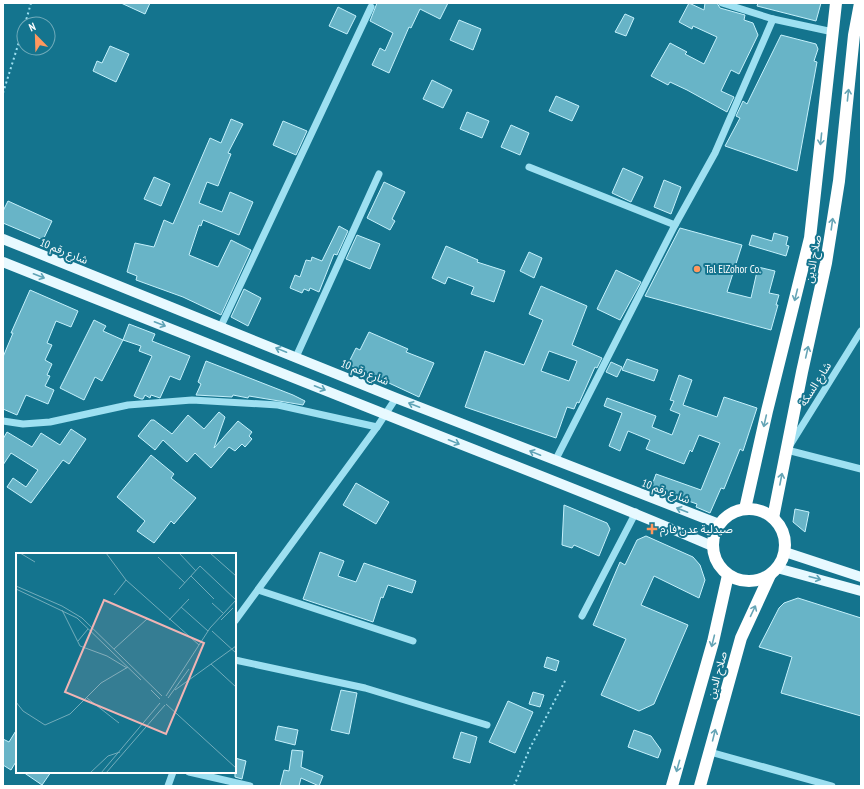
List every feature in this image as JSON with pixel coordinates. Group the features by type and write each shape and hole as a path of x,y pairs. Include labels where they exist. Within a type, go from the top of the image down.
{"highway":[{"name":"صلاح الدين","path":"745,509 767,411 810,238 836,3"},
{"name":"صلاح الدين","path":"773,518 826,263 838,181 854,35 860,3"},
{"path":"745,509 763,511 773,518 781,527 785,539 785,552 774,571 760,580 750,582 739,580 728,575 720,568 714,557 712,546 714,534 719,524 728,515 745,509"},
{"name":"صلاح الدين","path":"700,786 740,638 774,571"},
{"name":"صلاح الدين","path":"672,786 713,642 728,575"}],"main road":[{"name":"شارع رقم 10","path":"3,239 296,356 396,398 719,524"},
{"path":"3,262 215,345 385,415 636,512 712,546"},
{"path":"785,552 861,577"},
{"path":"774,571 861,591"}],"street":[{"path":"722,3 773,19 833,32"},
{"path":"221,326 371,6"},
{"path":"555,461 675,225 715,153 773,19"},
{"path":"529,168 675,225"},
{"path":"296,356 379,174"},
{"name":"شارع السكة","path":"787,450 861,331"},
{"path":"236,620 377,427 396,398"},
{"path":"3,420 23,424 50,422 128,405 192,400 278,405 377,427"},
{"path":"787,450 861,469"},
{"path":"582,616 636,512"},
{"path":"258,590 413,641"},
{"path":"236,660 365,688 487,725"},
{"path":"710,752 832,786"},
{"path":"168,786 173,773"},
{"path":"193,773 250,786"}],"path":[{"path":"27,16 31,3"},
{"path":"3,93 16,51"},
{"path":"514,786 530,748 565,681"}],"building":[{"path":"121,3 150,3 145,14"},
{"path":"377,3 448,3 440,19 420,9 411,28 409,27 389,73 372,65 380,48 385,51 393,33 370,21"},
{"path":"689,3 704,10 705,3 717,3 720,8 745,15 744,20 753,23 758,35 739,74 731,70 721,91 734,97 727,112 687,90 670,82 668,85 651,76 670,43 687,52 685,54 704,64 717,37 693,26 692,29 679,22"},
{"path":"758,3 821,3 816,21 757,6"},
{"path":"338,7 356,16 347,34 329,26"},
{"path":"625,14 634,18 626,36 615,32"},
{"path":"459,20 481,29 473,50 450,40"},
{"path":"781,35 816,44 818,49 814,61 817,62 797,171 725,146 740,118 736,116 743,101 747,104"},
{"path":"110,46 129,54 116,82 93,71 97,61 102,63"},
{"path":"432,80 452,90 443,108 423,99"},
{"path":"556,96 579,106 572,121 549,111"},
{"path":"467,112 489,121 482,138 460,129"},
{"path":"231,119 243,124 228,153 231,154 218,186 207,182 199,203 222,212 230,192 253,202 239,235 203,220 201,226 199,225 189,255 218,267 231,240 251,250 221,315 183,297 136,280 137,276 127,272 135,243 154,247 164,220 173,224 210,138 221,143"},
{"path":"283,121 307,131 296,155 273,145"},
{"path":"511,125 529,133 520,155 501,147"},
{"path":"623,168 643,177 631,202 612,193"},
{"path":"154,177 170,184 161,206 144,199"},
{"path":"664,180 681,187 671,214 654,207"},
{"path":"384,182 405,192 392,219 395,221 390,230 367,218"},
{"path":"8,201 52,221 43,240 3,223 3,211"},
{"path":"339,226 348,231 337,255 334,254 319,292 310,288 309,291 304,289 302,293 290,288 295,275 300,277 306,260 311,261 312,257 322,261"},
{"name":"Tal ElZohor Co.","path":"680,228 742,245 727,292 751,298 758,267 775,271 769,293 779,295 776,305 778,305 771,330 645,296"},
{"path":"774,233 788,237 786,245 789,246 786,256 749,245 752,235 772,241"},
{"path":"357,235 380,244 370,269 346,259"},
{"path":"446,246 478,260 477,262 505,271 494,302 471,294 474,287 448,277 445,284 432,278"},
{"path":"529,252 542,258 534,278 520,271"},
{"path":"616,270 641,282 620,320 597,309"},
{"path":"541,286 587,306 572,345 602,358 597,368 595,367 579,403 577,402 574,409 567,407 556,438 465,407 485,351 524,365 543,320 529,314","holes":["549,351 577,361 569,381 541,371"]},
{"path":"244,289 261,298 248,326 231,317"},
{"path":"30,290 78,311 71,327 56,321 47,343 52,345 45,360 52,364 47,375 50,376 45,386 54,390 48,404 26,395 17,415 3,409 3,357 13,333 11,333"},
{"path":"94,320 106,326 103,331 123,340 102,381 95,377 84,400 60,388"},
{"path":"129,324 155,334 152,341 190,356 180,380 170,376 160,398 151,395 150,398 145,395 143,399 141,399 134,396 152,356 139,351 141,346 123,340"},
{"path":"369,332 408,349 406,352 434,363 419,397 348,364 356,348 360,350"},
{"path":"627,359 658,370 654,381 622,370"},
{"path":"206,361 305,401 303,405 249,396 248,398 233,395 232,397 196,395 201,384 198,382"},
{"path":"611,362 622,367 617,377 606,372"},
{"path":"679,375 692,380 683,405 717,417 724,397 757,408 743,451 740,449 724,489 721,488 710,513 696,507 697,504 651,488 656,474 701,490 720,443 699,435 692,452 690,450 684,464 646,449 650,440 628,431 620,451 609,446 622,413 604,406 607,398 656,416 652,427 672,435 680,414 670,410 674,401 670,400"},
{"path":"219,412 225,417 214,448 238,421 252,432 249,436 252,439 245,447 242,444 235,451 229,447 211,468 195,453 187,462 163,440 155,450 138,436 151,420 154,420 172,434 188,415 204,429"},
{"path":"71,429 86,439 69,464 63,460 31,503 7,487 13,478 26,487 38,470 11,453 3,465 3,439 7,432 32,447 41,433 60,445"},
{"path":"151,455 174,474 171,478 196,498 174,524 171,521 154,543 137,531 145,521 117,497"},
{"path":"356,483 389,502 376,524 343,505"},
{"path":"564,505 607,523 610,529 599,556 574,545 572,548 562,545"},
{"path":"795,509 809,512 805,532 793,522"},
{"path":"646,536 693,557 700,565 705,580 699,598 654,576 641,605 688,625 654,704 639,711 601,695 626,639 593,625 620,562 625,565 637,540"},
{"path":"320,552 344,561 338,576 356,582 364,563 416,581 412,593 388,585 383,598 381,597 373,622 303,599"},
{"path":"798,598 861,618 861,716 781,693 792,657 759,647 779,608 784,603"},
{"path":"547,657 559,661 556,671 544,667"},
{"path":"341,690 357,693 349,734 331,730"},
{"path":"533,692 544,695 540,707 529,704"},
{"path":"508,701 533,712 515,753 489,742"},
{"path":"278,726 298,730 295,745 275,740"},
{"path":"634,730 651,736 661,750 658,758 628,747"},
{"path":"16,731 16,762 11,770 3,765 3,739 9,742"},
{"path":"461,732 477,737 470,763 453,758"},
{"path":"292,750 303,751 301,767 323,776 319,786 301,778 299,786 280,786 284,770 289,771"},
{"path":"236,758 246,761 242,779 235,777"},
{"path":"24,773 50,773 42,785"}],"place":[{"name":"Tal ElZohor Co.","path":"697,269"},
{"name":"صيدلية عدن فارم","path":"652,529"}]}
